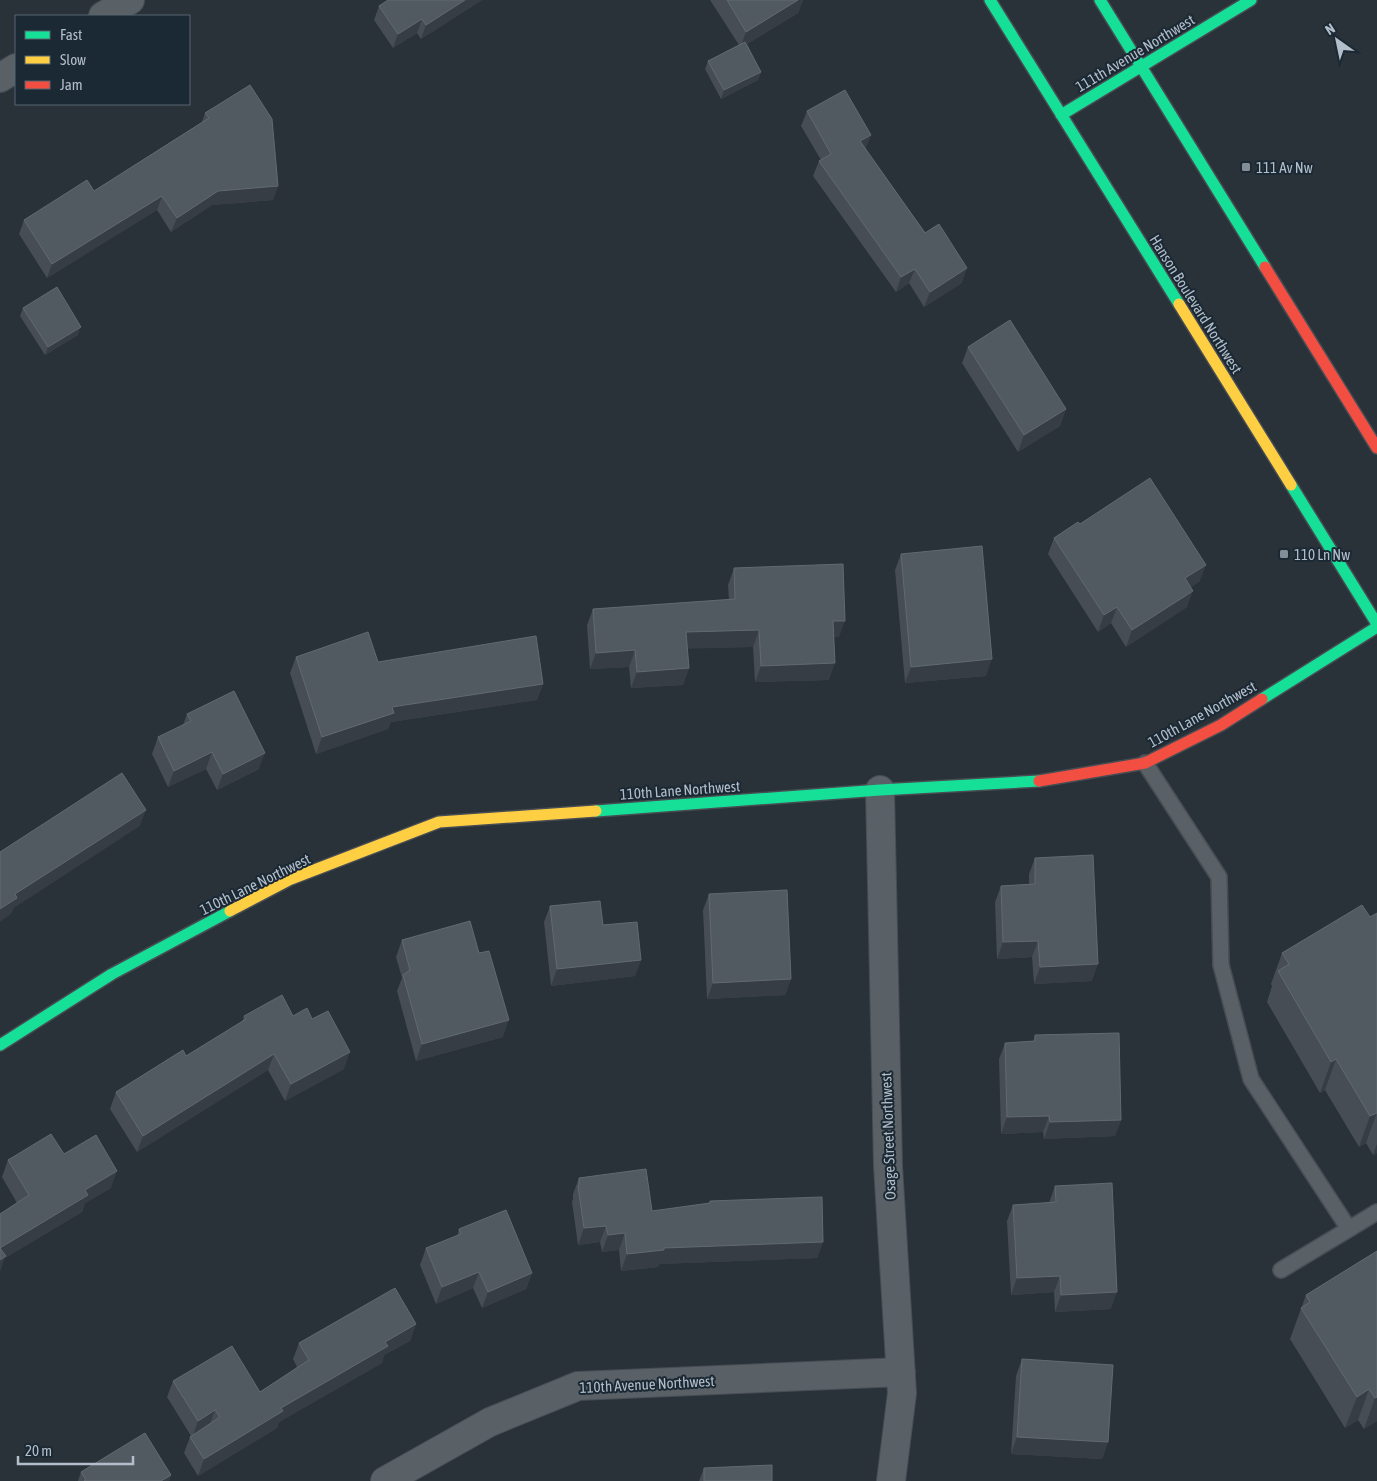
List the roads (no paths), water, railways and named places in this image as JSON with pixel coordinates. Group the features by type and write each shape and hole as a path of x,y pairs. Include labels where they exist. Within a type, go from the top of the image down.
{"street":[{"path":"105,15 130,0"},
{"name":"Hanson Boulevard Northwest","path":"990,0 1377,625"},
{"path":"1100,0 1377,448"},
{"name":"111th Avenue Northwest","path":"1061,115 1251,0"},
{"path":"0,78 15,69"},
{"name":"110th Lane Northwest","path":"0,1045 112,974 291,879 438,822 880,790 1050,780 1145,762 1220,725 1377,625"},
{"name":"Osage Street Northwest","path":"880,790 888,1166 902,1393 891,1481"},
{"name":"110th Avenue Northwest","path":"385,1481 490,1422 578,1386 901,1372"}],"lane":[{"path":"1145,762 1219,877 1221,965 1251,1079 1349,1229"},
{"path":"1281,1270 1377,1212"}],"place":[{"name":"111 Av Nw","path":"1246,167"},
{"name":"110 Ln Nw","path":"1284,554"}]}
